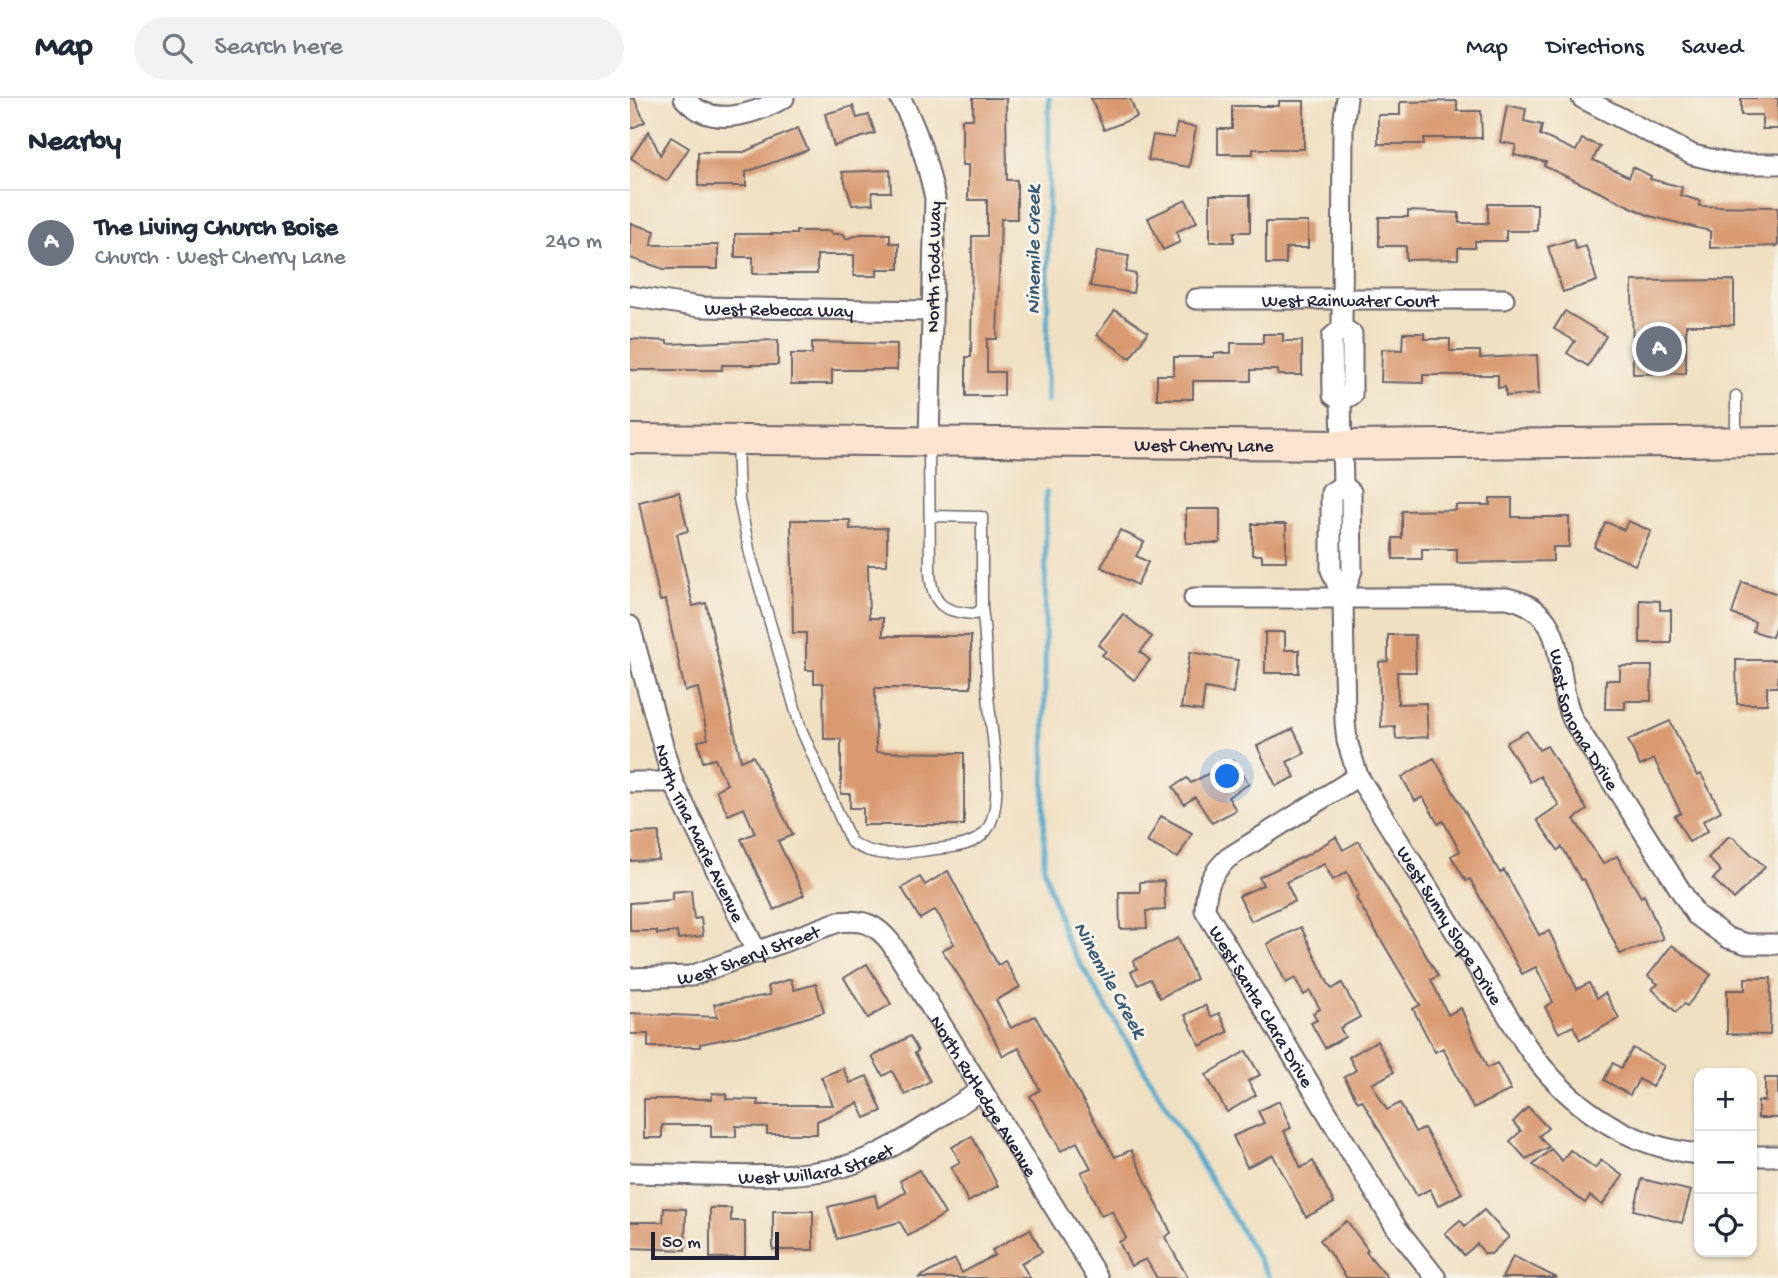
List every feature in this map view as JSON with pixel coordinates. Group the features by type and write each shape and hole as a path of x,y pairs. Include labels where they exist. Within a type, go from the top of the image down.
{"main road":[{"name":"West Cherry Lane","path":"630,439 1342,445 1778,441"}],"street":[{"path":"684,98 692,108 717,118 761,110 784,98"},
{"name":"North Todd Way","path":"900,98 914,124 927,159 935,198 929,443"},
{"path":"1342,298 1343,125 1347,98"},
{"path":"1582,98 1693,155 1732,164 1778,164"},
{"name":"West Rebecca Way","path":"630,296 700,307 931,311"},
{"name":"West Sunny Slope Drive","path":"1342,298 1342,328 1352,334 1352,395 1341,401 1343,485 1351,492 1352,531 1352,570 1343,598 1345,722 1358,776 1526,1045 1550,1077 1580,1105 1614,1128 1651,1144 1694,1153"},
{"name":"West Rainwater Court","path":"1196,299 1504,299"},
{"name":"West Sonoma Drive","path":"1194,598 1507,598 1526,602 1543,613 1554,629 1565,702 1573,720 1684,899 1696,915 1728,938 1747,944 1778,944"},
{"name":"North Tina Marie Avenue","path":"630,626 673,782 757,953"},
{"name":"West Santa Clara Drive","path":"1358,776 1228,858 1214,872 1206,890 1205,910 1396,1227 1436,1278"},
{"path":"630,782 673,782"},
{"name":"West Sheryl Street","path":"630,978 691,976 838,922 866,922"},
{"name":"North Rutledge Avenue","path":"866,922 878,927 891,943 1095,1277"},
{"name":"West Willard Street","path":"630,1173 793,1174 838,1168 893,1145 982,1090"},
{"path":"1757,1156 1778,1156"}],"lane":[{"path":"1736,396 1736,441"},
{"path":"737,440 739,499 750,554 801,729 851,842 867,853 889,855 975,842 988,829 995,805 987,638 982,609 982,517 930,516"},
{"path":"929,443 931,592 944,607 954,612 975,614 982,609"}],"building":[{"path":"630,98 634,98 645,122 630,129"},
{"path":"973,98 1006,98 1007,180 1017,180 1017,219 1001,219 997,339 987,339 987,372 1004,372 1004,396 966,396 966,357 971,357 972,236 987,236 987,200 968,200 968,165 962,165 962,119 973,119"},
{"path":"1091,98 1130,98 1137,117 1104,130"},
{"path":"1741,98 1778,98 1778,129 1762,129 1762,115 1741,115"},
{"path":"1279,101 1304,101 1304,149 1253,149 1253,154 1218,154 1218,129 1232,129 1232,106 1279,106"},
{"path":"1457,101 1457,111 1481,111 1482,138 1424,138 1424,144 1378,144 1378,115 1400,115 1400,102"},
{"path":"1507,105 1526,109 1524,121 1542,125 1540,135 1576,151 1582,139 1600,146 1593,160 1629,177 1633,167 1651,176 1650,179 1682,187 1680,195 1700,201 1699,206 1778,207 1778,246 1710,248 1710,231 1650,216 1544,166 1546,162 1514,155 1516,145 1500,142"},
{"path":"853,106 857,118 869,115 875,133 834,146 825,114"},
{"path":"1177,124 1196,127 1189,167 1148,160 1153,135 1174,138"},
{"path":"798,128 808,150 746,172 746,186 698,186 698,152 744,152"},
{"path":"649,131 660,155 671,137 689,148 667,181 631,158"},
{"path":"890,170 891,192 872,192 873,204 852,205 842,172"},
{"path":"1210,195 1250,195 1250,232 1234,232 1234,242 1210,242"},
{"path":"1186,200 1197,222 1176,232 1180,242 1163,250 1148,218"},
{"path":"1488,204 1537,204 1537,231 1506,231 1506,241 1475,241 1475,248 1458,248 1458,259 1406,260 1406,246 1379,246 1379,217 1408,217 1408,211 1459,213 1459,223 1488,223"},
{"path":"1266,222 1308,222 1308,248 1286,248 1286,264 1266,264"},
{"path":"630,223 655,231 651,245 718,245 718,269 664,269 630,258"},
{"path":"796,231 831,231 831,234 844,234 846,239 861,234 890,234 890,243 899,243 899,269 877,269 877,276 854,276 854,255 817,255 817,274 753,274 753,257 735,257 735,234 796,234"},
{"path":"1573,239 1576,249 1586,246 1597,281 1563,292 1548,247"},
{"path":"1097,251 1129,256 1126,272 1136,274 1133,293 1090,286"},
{"path":"1734,280 1734,325 1686,325 1686,373 1633,374 1632,281"},
{"path":"1115,310 1148,332 1130,358 1097,335"},
{"path":"1565,311 1606,336 1588,366 1567,353 1575,341 1554,329"},
{"path":"1403,333 1424,333 1424,339 1450,339 1450,351 1480,351 1480,358 1537,355 1539,394 1506,396 1505,387 1498,388 1498,375 1423,375 1423,383 1381,382 1382,349 1402,350"},
{"path":"1263,334 1283,334 1283,341 1302,341 1302,375 1278,375 1278,370 1251,370 1251,381 1193,381 1193,399 1157,399 1157,375 1174,375 1174,357 1214,357 1214,353 1231,353 1231,343 1263,343"},
{"path":"630,339 667,341 667,344 778,340 778,365 722,365 722,370 630,370"},
{"path":"812,342 897,344 897,370 832,370 832,384 791,384 791,354 812,354"},
{"path":"679,492 688,531 677,534 693,606 706,603 741,761 753,756 793,835 778,841 804,895 774,910 741,839 755,833 744,808 728,815 716,790 727,784 715,759 703,762 698,741 708,739 698,688 685,691 665,600 660,601 639,502"},
{"path":"1490,498 1512,498 1512,517 1569,517 1569,547 1553,547 1553,561 1457,563 1457,549 1422,549 1422,559 1393,559 1393,538 1402,538 1402,511 1456,510 1456,505 1490,505"},
{"path":"1186,509 1220,509 1220,543 1186,543"},
{"path":"791,520 850,520 850,529 887,528 887,565 868,565 869,618 883,618 883,636 971,636 971,688 875,688 876,752 964,753 964,825 863,825 863,808 850,808 850,794 841,794 841,739 824,739 823,683 814,683 814,670 806,670 806,633 793,633"},
{"path":"1628,521 1651,531 1635,565 1594,547 1606,522 1624,530"},
{"path":"1252,524 1286,524 1286,561 1262,561 1262,555 1252,555"},
{"path":"1120,530 1144,542 1136,556 1148,562 1137,585 1101,567"},
{"path":"1742,582 1778,594 1778,618 1772,637 1753,631 1755,622 1732,614"},
{"path":"1640,600 1660,601 1660,610 1671,610 1671,643 1640,643"},
{"path":"1123,614 1152,637 1140,652 1150,660 1134,680 1102,655 1106,651 1098,645"},
{"path":"1265,632 1285,632 1285,650 1299,650 1299,673 1265,673"},
{"path":"1388,635 1415,635 1416,672 1397,672 1398,704 1426,703 1428,737 1396,739 1395,726 1381,727 1379,662 1388,661"},
{"path":"1190,652 1238,660 1233,693 1205,688 1202,711 1181,708"},
{"path":"1736,660 1778,660 1778,687 1767,687 1767,704 1737,704"},
{"path":"1620,666 1652,666 1651,701 1625,701 1625,709 1605,709 1606,680 1620,680"},
{"path":"1670,721 1697,776 1701,774 1721,811 1703,821 1708,831 1689,842 1675,816 1681,813 1654,759 1640,766 1628,740"},
{"path":"1293,729 1305,753 1287,762 1295,777 1276,786 1257,746"},
{"path":"1527,731 1539,750 1547,746 1587,810 1574,819 1603,864 1617,856 1641,897 1644,895 1663,939 1620,954 1584,879 1581,880 1562,847 1558,850 1537,820 1559,805 1540,776 1530,782 1506,743"},
{"path":"1434,758 1500,873 1504,870 1539,935 1549,931 1577,989 1589,983 1597,998 1605,993 1619,1018 1580,1040 1573,1026 1559,1033 1545,1007 1553,1002 1536,967 1522,974 1470,879 1466,881 1451,856 1460,851 1443,821 1438,824 1423,797 1415,801 1402,777"},
{"path":"1234,760 1249,784 1228,797 1236,810 1212,823 1195,797 1184,804 1173,787 1187,778 1191,783"},
{"path":"1161,816 1192,833 1178,858 1147,842"},
{"path":"659,832 659,860 630,861 630,833"},
{"path":"1336,837 1343,850 1359,841 1438,976 1431,980 1448,1015 1461,1008 1487,1068 1497,1063 1511,1090 1473,1108 1443,1048 1435,1052 1413,1009 1420,1005 1356,898 1359,896 1347,872 1333,880 1324,864 1286,882 1295,901 1251,921 1239,896 1263,885 1259,877 1305,856"},
{"path":"1728,837 1733,837 1765,867 1734,899 1713,879 1721,871 1708,858"},
{"path":"948,871 998,965 1005,961 1020,987 996,1000 1011,1028 1035,1016 1115,1157 1131,1150 1171,1233 1165,1237 1188,1278 1157,1278 1146,1259 1131,1266 1119,1242 1126,1238 1112,1211 1101,1216 1081,1172 1091,1168 1077,1142 1061,1151 1030,1096 1040,1090 1019,1048 1003,1056 973,998 942,950 954,944 940,917 935,910 920,919 902,888 920,877 925,885"},
{"path":"1164,881 1165,910 1146,911 1147,928 1120,929 1119,892 1140,892 1140,882"},
{"path":"691,890 694,919 701,918 703,936 678,939 677,932 657,934 657,931 630,931 630,903 672,900 672,892"},
{"path":"1301,927 1328,983 1332,989 1342,983 1360,1017 1340,1028 1345,1037 1325,1048 1311,1023 1317,1020 1313,1013 1320,1009 1310,991 1304,995 1295,978 1286,983 1267,944"},
{"path":"1178,938 1196,979 1160,998 1150,979 1138,985 1131,972 1137,969 1133,961"},
{"path":"1672,945 1711,975 1687,1006 1684,1004 1676,1012 1652,989 1658,984 1648,976"},
{"path":"867,964 891,1004 868,1018 844,978"},
{"path":"1745,978 1771,978 1770,1035 1727,1034 1727,990 1745,990"},
{"path":"791,979 794,990 816,984 824,1012 764,1031 700,1044 700,1047 648,1047 648,1034 630,1034 630,1013 717,1017 714,1004 770,995 768,986"},
{"path":"1205,1005 1211,1017 1219,1013 1228,1032 1200,1046 1185,1015"},
{"path":"910,1036 918,1051 915,1053 930,1081 905,1095 892,1071 883,1076 872,1057"},
{"path":"1377,1041 1394,1072 1372,1084 1387,1110 1400,1103 1415,1132 1424,1128 1462,1193 1438,1206 1430,1189 1417,1196 1362,1100 1358,1102 1344,1077 1356,1070 1349,1057"},
{"path":"1633,1048 1664,1066 1652,1087 1639,1079 1630,1095 1604,1080 1613,1063 1621,1068"},
{"path":"1246,1051 1260,1075 1248,1081 1256,1095 1227,1112 1206,1075"},
{"path":"843,1068 850,1083 867,1076 882,1111 865,1118 858,1103 817,1121 817,1134 767,1134 767,1127 736,1126 736,1137 711,1137 711,1125 662,1125 662,1138 644,1138 644,1099 712,1099 712,1093 726,1094 726,1099 758,1100 758,1105 833,1105 821,1077"},
{"path":"1765,1078 1778,1078 1778,1118 1758,1118 1758,1101 1765,1101"},
{"path":"1279,1101 1291,1128 1284,1131 1301,1168 1313,1161 1334,1203 1306,1217 1273,1155 1247,1167 1233,1136 1264,1123 1258,1111"},
{"path":"1528,1107 1548,1128 1539,1136 1549,1147 1526,1159 1510,1141 1521,1131 1513,1122"},
{"path":"972,1136 998,1186 968,1202 951,1167 960,1162 952,1147"},
{"path":"1551,1149 1562,1161 1570,1150 1595,1168 1601,1160 1623,1176 1602,1205 1590,1196 1585,1203 1533,1165"},
{"path":"919,1170 945,1214 908,1236 900,1222 837,1239 828,1207 875,1195 878,1208 906,1192 900,1181"},
{"path":"1642,1179 1691,1191 1682,1223 1634,1210"},
{"path":"664,1208 686,1209 685,1250 630,1248 630,1222 663,1222"},
{"path":"710,1208 731,1208 731,1221 745,1221 745,1258 710,1258"},
{"path":"1484,1210 1509,1237 1491,1254 1485,1254 1477,1244 1464,1255 1445,1233 1460,1220 1465,1226"},
{"path":"773,1211 813,1211 813,1250 773,1250"},
{"path":"1347,1221 1368,1250 1366,1252 1388,1278 1347,1278 1320,1240"},
{"path":"1030,1229 1042,1252 1021,1263 1030,1278 918,1278 955,1259 962,1273 995,1255 992,1250"},
{"path":"1513,1256 1557,1278 1502,1278"}],"waterway":[{"name":"Ninemile Creek","path":"1047,402 1049,98"},
{"name":"Ninemile Creek","path":"1046,492 1044,868 1066,940 1270,1278"}],"place":[{"name":"The Living Church Boise","path":"1659,349"}]}
